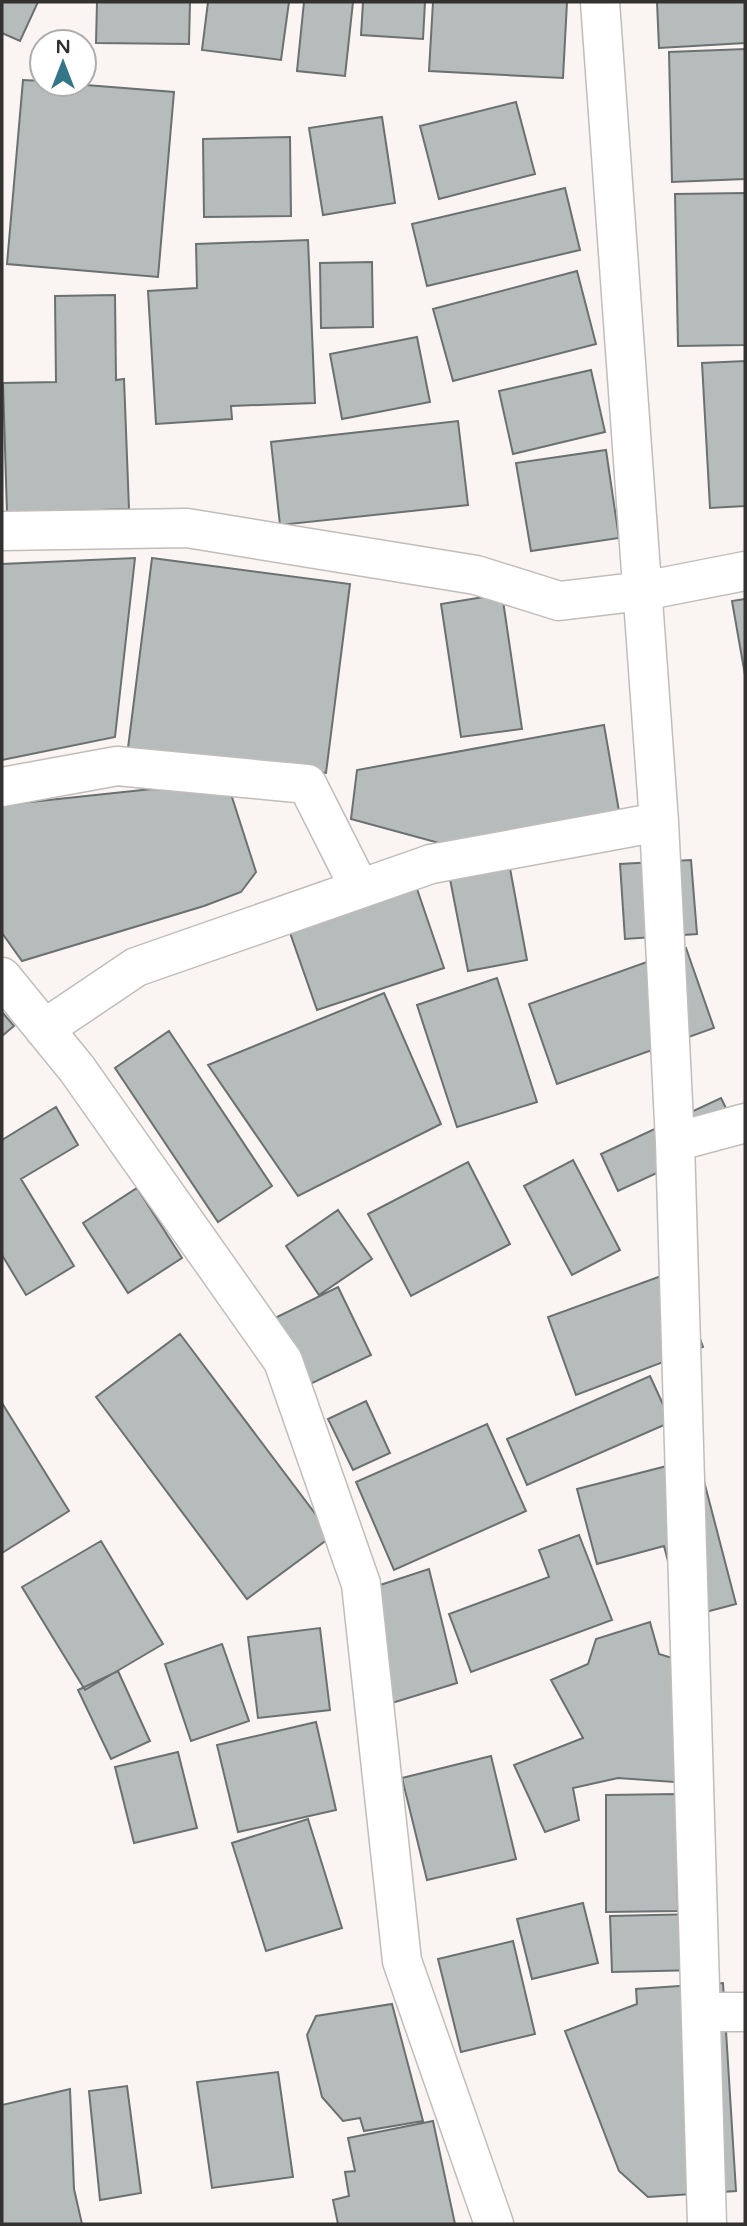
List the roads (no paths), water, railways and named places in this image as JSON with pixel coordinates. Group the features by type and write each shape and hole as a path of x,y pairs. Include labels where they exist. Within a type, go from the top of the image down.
{"street":[{"path":"600,2 659,822 675,1142 707,2224"},
{"path":"2,530 187,528 476,575 559,601 643,591 745,571"},
{"path":"2,787 117,766 307,784 360,889"},
{"path":"44,1029 136,967 431,864 659,822"},
{"path":"2,977 77,1069 283,1361 361,1584 402,1961 494,2224"},
{"path":"675,1142 745,1123"},
{"path":"701,2012 745,2012"}]}
